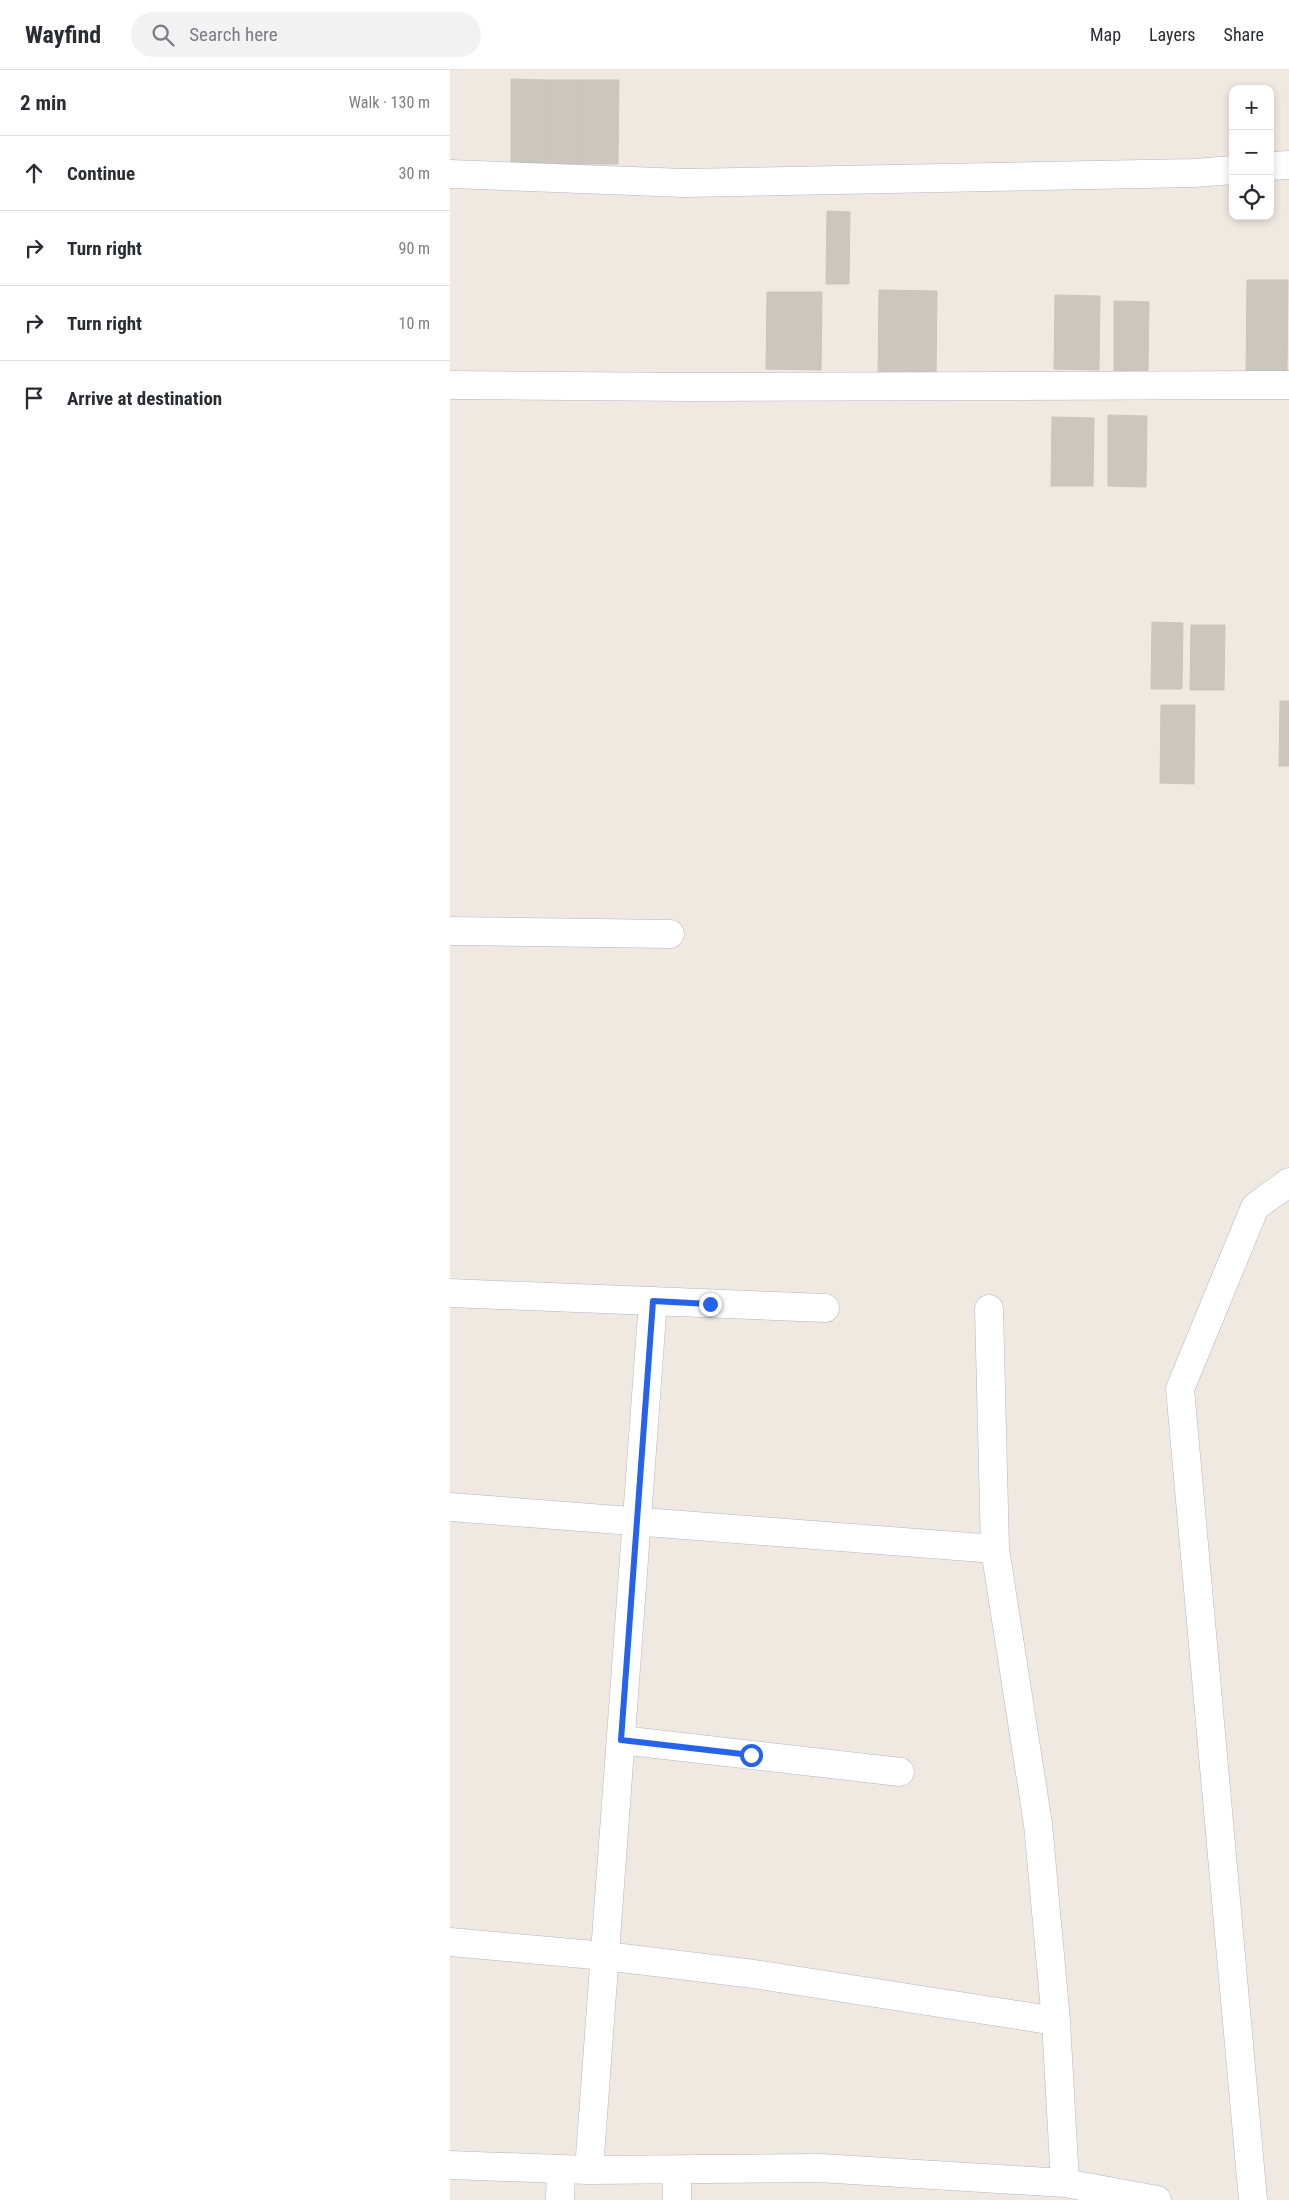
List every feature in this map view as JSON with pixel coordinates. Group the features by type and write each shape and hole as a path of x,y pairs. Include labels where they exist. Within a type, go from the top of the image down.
{"street":[{"path":"1274,166 1289,165"},
{"path":"450,174 684,183 1194,173 1229,170"},
{"path":"450,385 689,387 1289,386"},
{"path":"450,931 670,934"},
{"path":"1253,2200 1180,1389 1256,1207 1289,1182"},
{"path":"450,1294 825,1308"},
{"path":"590,2170 653,1301"},
{"path":"989,1309 996,1549 1038,1824 1056,2022 1065,2183"},
{"path":"450,1507 996,1549"},
{"path":"621,1740 900,1772"},
{"path":"450,1942 605,1956 754,1974 1056,2022"},
{"path":"450,2165 590,2170 819,2168 1065,2183 1157,2200"},
{"path":"560,2200 561,2169"},
{"path":"677,2170 677,2200"}],"building":[{"path":"511,79 547,80 547,164 511,164"},
{"path":"547,80 583,80 582,164 547,164"},
{"path":"583,80 619,80 618,164 582,164"},
{"path":"827,211 850,212 849,284 826,284"},
{"path":"1247,280 1288,280 1287,374 1246,373"},
{"path":"879,290 937,291 936,377 878,377"},
{"path":"767,292 822,292 821,370 766,369"},
{"path":"1055,295 1100,296 1099,370 1054,369"},
{"path":"1114,301 1149,302 1148,372 1114,372"},
{"path":"1108,415 1147,416 1146,487 1108,486"},
{"path":"1052,417 1094,418 1093,486 1051,486"},
{"path":"1152,622 1183,623 1182,689 1151,689"},
{"path":"1191,625 1225,625 1224,690 1190,690"},
{"path":"1280,701 1289,701 1289,766 1279,766"},
{"path":"1161,705 1195,705 1194,784 1160,783"}],"route":[{"path":"710,1304 653,1301 621,1740 751,1755"}]}
